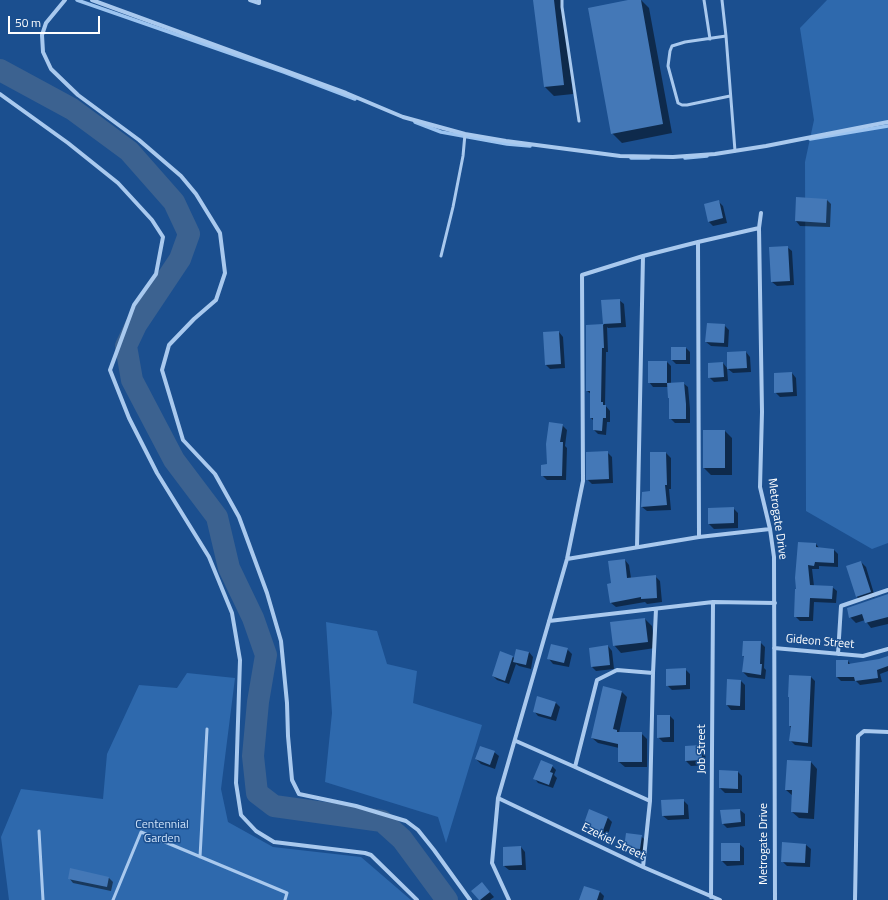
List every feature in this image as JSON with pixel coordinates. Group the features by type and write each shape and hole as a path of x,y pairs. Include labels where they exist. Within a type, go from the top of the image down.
{"street":[{"path":"65,0 46,23 42,35 43,52 51,69 78,95 139,140 181,176 196,194 220,233 224,273 216,300 194,318 169,345 162,370 183,440 215,474 235,511 267,593 281,641 292,780 300,794 356,806 406,821 418,830 470,900"},
{"path":"92,0 346,93 404,117 466,134 529,145 620,156 673,157 736,151 888,122"},
{"path":"250,0 259,2"},
{"path":"0,94 68,143 118,183 152,220 162,237 156,274 134,305 110,370 129,418 157,473 209,557 232,613 240,660 236,783 241,815 256,831 274,842 365,853 370,855 417,900"},
{"name":"Metrogate Drive","path":"761,213 759,228 762,412 760,487 770,529 774,557 775,900"},
{"path":"509,900 492,863 498,798 516,741 567,559 583,481 582,275 643,256 759,228"},
{"path":"698,242 700,537"},
{"path":"637,547 643,256"},
{"path":"567,559 700,537 770,529"},
{"path":"838,654 841,606 888,590"},
{"path":"549,621 713,602 774,603"},
{"name":"Job Street","path":"711,897 713,602"},
{"path":"643,868 650,801 656,608"},
{"name":"Gideon Street","path":"774,648 863,656 888,649"},
{"path":"575,767 597,680 617,670 653,673"},
{"path":"855,900 858,736 864,731 888,732"},
{"path":"516,741 650,801"},
{"name":"Ezekiel Street","path":"498,798 643,868 720,900"}],"lane":[{"path":"562,0 578,122"},
{"path":"704,0 710,38"},
{"path":"722,0 736,151"},
{"path":"726,36 685,42 672,46 668,66 678,103 687,105 730,96"},
{"path":"441,256 454,207 466,134"},
{"path":"200,857 207,729"},
{"path":"39,831 43,900"},
{"path":"113,900 141,832 287,893 284,900"}],"green space":[{"path":"827,0 888,0 888,543 872,549 806,511 805,162 814,120 800,28"},
{"path":"326,622 377,631 387,664 417,671 413,703 482,725 446,843 438,817 325,782 332,713"},
{"name":"Centennial Garden","path":"187,673 235,678 221,789 228,822 273,847 361,857 411,900 9,900 1,837 21,789 103,799 107,754 139,685 177,688"}],"building":[{"path":"533,0 554,0 564,85 544,87"},
{"path":"628,0 641,0 663,124 611,134 588,8"},
{"path":"796,197 827,199 826,223 795,221"},
{"path":"719,200 723,218 708,222 704,204"},
{"path":"788,246 790,281 771,282 769,247"},
{"path":"620,299 621,323 603,324 601,300"},
{"path":"707,323 725,324 724,343 705,342"},
{"path":"603,324 604,348 602,348 601,402 603,402 603,405 606,405 606,418 603,418 602,431 593,430 593,418 590,418 590,391 586,391 586,325"},
{"path":"559,331 561,364 545,365 543,332"},
{"path":"671,347 686,347 686,360 671,360"},
{"path":"746,351 747,368 727,369 727,352"},
{"path":"648,361 667,361 667,383 648,383"},
{"path":"723,362 724,377 708,378 708,363"},
{"path":"792,372 793,392 774,393 774,373"},
{"path":"684,382 686,419 669,419 667,383"},
{"path":"549,422 563,424 560,442 563,442 562,476 541,476 541,465 547,464 546,444"},
{"path":"703,430 725,430 725,468 703,468"},
{"path":"608,451 609,479 586,480 586,452"},
{"path":"650,452 666,452 667,485 665,485 667,505 641,507 642,492 650,491"},
{"path":"734,507 734,523 708,524 708,508"},
{"path":"798,542 816,543 816,547 834,549 834,563 815,562 814,566 808,565 810,585 833,586 832,599 810,598 809,617 794,617"},
{"path":"625,559 627,578 656,575 657,598 641,599 641,597 610,603 607,584 611,583 608,561"},
{"path":"861,561 871,592 856,597 846,566"},
{"path":"888,594 888,617 865,623 862,614 849,618 847,608"},
{"path":"645,618 648,642 613,646 610,622"},
{"path":"743,641 761,641 761,675 742,672 744,656 742,656"},
{"path":"551,644 568,648 564,663 547,659"},
{"path":"608,645 610,665 591,667 589,648"},
{"path":"516,649 529,652 526,665 513,662"},
{"path":"500,651 513,656 505,681 492,676"},
{"path":"888,656 888,666 877,670 878,678 855,681 854,677 836,677 836,660 848,660 848,664"},
{"path":"686,668 686,685 666,686 666,669"},
{"path":"789,675 811,676 808,743 789,741 791,726 789,726"},
{"path":"727,679 741,680 740,706 726,705"},
{"path":"603,686 622,691 613,729 617,730 617,732 642,732 642,762 618,762 618,744 591,738"},
{"path":"537,696 556,702 551,717 533,712"},
{"path":"657,715 670,715 670,737 657,738"},
{"path":"701,745 702,760 685,761 685,746"},
{"path":"480,746 495,751 490,765 475,759"},
{"path":"541,760 553,765 550,772 553,773 549,785 533,779"},
{"path":"787,760 811,761 808,813 791,812 792,790 785,790"},
{"path":"719,770 738,771 738,789 719,788"},
{"path":"684,799 684,815 662,816 661,800"},
{"path":"589,809 608,817 602,833 583,826"},
{"path":"740,809 741,822 722,824 720,810"},
{"path":"626,833 642,835 640,849 624,848"},
{"path":"782,842 806,844 805,863 781,862"},
{"path":"721,843 740,843 740,861 721,861"},
{"path":"521,846 522,865 503,866 503,847"},
{"path":"70,868 109,877 107,887 68,879"},
{"path":"482,882 490,892 479,900 471,891"},
{"path":"584,886 600,891 597,900 579,900"}],"waterway":[{"path":"77,0 284,72 355,99"},
{"path":"0,70 72,109 129,151 174,202 189,234 180,259 136,325 126,346 132,380 174,460 217,517 229,568 253,618 266,655 258,702 253,756 257,793 274,806 382,821 402,839 447,900"},
{"path":"415,122 441,132 507,144 530,146"},
{"path":"810,139 888,126"},
{"path":"685,158 707,156"},
{"path":"631,158 649,158"}]}
